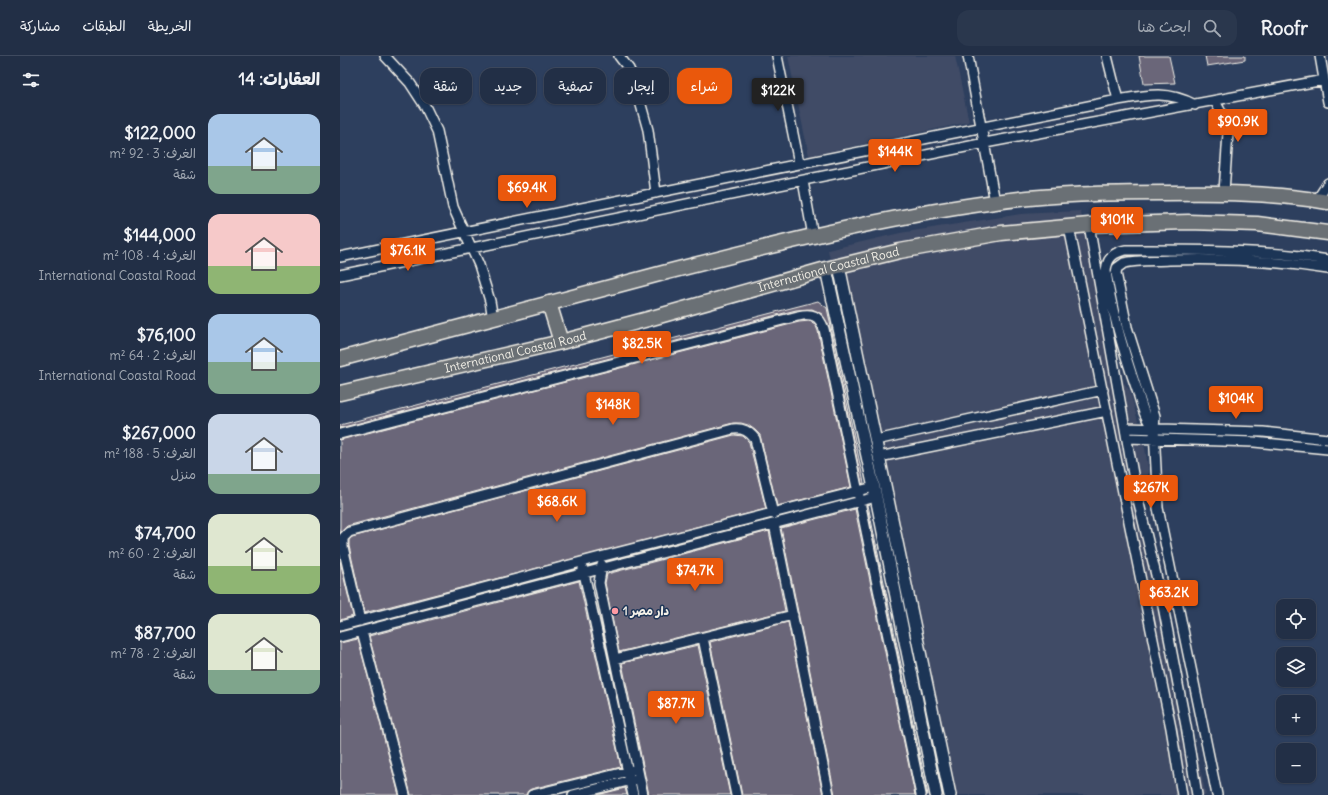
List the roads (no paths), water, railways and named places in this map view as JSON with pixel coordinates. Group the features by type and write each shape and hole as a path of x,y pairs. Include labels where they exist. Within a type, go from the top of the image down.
{"highway":[{"path":"340,359 739,253 890,219 995,202 1092,194 1224,192 1260,193 1322,201"},
{"name":"International Coastal Road","path":"340,393 561,342 832,267 900,251 994,234 1089,225 1188,222 1249,224 1328,233"},
{"path":"549,303 561,342"}],"street":[{"path":"385,56 410,83 425,106 437,131 450,199 485,283 493,319"},
{"path":"619,56 629,69 634,80 648,130 656,194"},
{"path":"777,56 798,164 806,180 813,236"},
{"path":"968,56 995,202"},
{"path":"1107,56 1118,100"},
{"path":"1320,56 1328,102"},
{"path":"340,275 985,143 1324,80"},
{"path":"340,256 656,194 1118,100 1160,94 1178,97 1194,104"},
{"path":"1215,101 1223,116 1228,133 1224,192"},
{"path":"794,183 798,164"},
{"path":"1322,201 1328,183"},
{"path":"1089,225 1136,491 1161,596 1189,741 1197,795"},
{"path":"1070,227 1171,728 1182,795"},
{"path":"1154,429 1146,419 1119,330 1107,277 1107,264 1109,259 1114,254 1119,251 1126,250 1225,250 1267,252 1328,260"},
{"path":"1109,259 1120,265"},
{"path":"1217,795 1158,508 1154,416 1129,334 1116,277 1117,268 1128,262 1225,259 1328,269"},
{"path":"832,267 876,440 950,795"},
{"path":"832,267 875,492 936,795"},
{"path":"340,434 798,316 811,314 822,323 824,329 920,795"},
{"path":"1101,378 1116,376"},
{"path":"876,440 1103,390"},
{"path":"879,457 1107,411"},
{"path":"1126,428 1263,432 1327,441"},
{"path":"360,621 343,547 344,538 349,532 733,429 744,430 754,439 773,514"},
{"path":"1127,438 1274,443 1328,449"},
{"path":"1120,476 1133,472"},
{"path":"340,626 857,491 875,492"},
{"path":"340,637 859,502 875,492"},
{"path":"774,524 829,795"},
{"path":"600,557 602,570 599,583 643,795"},
{"path":"581,562 633,795"},
{"path":"615,659 792,615"},
{"path":"362,632 405,795"},
{"path":"703,638 736,795"},
{"path":"532,795 638,768"},
{"path":"573,795 640,778"}],"place":[{"name":"دار مصر 1","path":"615,611"}]}
